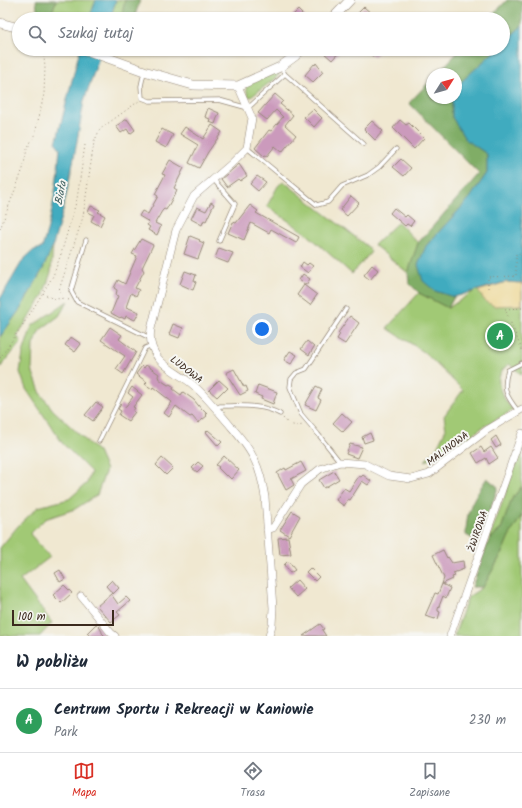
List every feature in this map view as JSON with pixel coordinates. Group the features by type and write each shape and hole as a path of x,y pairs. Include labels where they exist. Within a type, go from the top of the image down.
{"street":[{"path":"339,12 350,0"},
{"path":"0,23 12,26"},
{"path":"103,56 144,71 193,85 238,86 283,70 295,56"},
{"path":"151,342 151,329 176,230 194,196 247,148 252,118 238,86"},
{"name":"LUDOWA","path":"151,342 154,352 161,361 194,387 216,409 244,443 255,460 263,487 267,530 273,612 270,636"},
{"name":"MALINOWA","path":"267,530 273,528 301,484 320,470 340,462 364,464 389,476 411,479 429,474 487,430 520,410"},
{"name":"ŻWIROWA","path":"450,636 522,433"},
{"path":"81,596 111,634 115,636"}],"lane":[{"path":"144,71 141,86 142,98 150,101 219,100 248,108 283,70 364,144"},
{"path":"247,148 317,205 328,202 342,186 368,175 379,167 396,149"},
{"path":"213,179 235,204 219,241"},
{"path":"86,240 71,291 77,302 151,342 145,348 99,441"},
{"path":"340,462 301,414 290,387 291,379 296,373 306,368 346,309"},
{"path":"520,410 508,398 505,381 508,370 522,363"},
{"path":"216,409 220,406 261,408 272,410 280,414"}],"path":[{"path":"0,229 23,169 27,149 35,134 44,94 44,56"},
{"path":"64,298 59,290 83,217 94,142 100,129 142,98"},
{"path":"0,358 53,276 77,199 85,145"},
{"path":"488,288 488,277 516,276 516,254 522,254"},
{"path":"42,293 52,298 64,298 77,302"},
{"path":"522,308 504,309 522,350"},
{"path":"280,414 283,419 292,425 298,426 309,424"}],"green space":[{"path":"36,0 56,0 52,12 37,12"},
{"path":"56,0 96,0 92,12 52,12"},
{"path":"116,0 125,0 122,12 112,12"},
{"path":"125,0 140,0 136,12 122,12"},
{"path":"507,0 522,0 522,26 510,37 510,12 496,12"},
{"path":"454,56 489,56 462,81 462,68 443,68"},
{"path":"280,70 277,77 251,97 248,96 246,88 248,84"},
{"path":"426,85 426,104 452,104 452,117 465,139 487,154 487,173 470,198 426,246 435,291 454,297 448,308 419,293 409,283 408,273 418,243 479,174 409,103"},
{"path":"283,181 368,247 371,252 352,274 307,234 267,206 278,186"},
{"path":"398,222 418,243 408,273 374,245"},
{"path":"476,243 522,244 522,375 509,364 503,369 500,375 499,387 501,393 513,410 483,427 444,455 425,461 437,447 446,429 444,416 463,390 424,352 387,328 419,293 448,308 473,292"},
{"path":"53,245 51,272 43,296 17,336 21,342 0,368 0,337 21,308 43,269"},
{"path":"68,301 59,316 40,330 33,345 32,370 41,394 53,410 98,452 106,470 97,495 75,509 45,519 30,534 50,557 20,580 52,623 40,636 0,636 0,548 18,526 38,507 69,499 87,483 91,472 63,444 26,389 20,372 23,353 32,326"},
{"path":"522,447 522,486 512,499 501,529 489,540"},
{"path":"487,478 498,487 479,542 466,535 467,518 471,505"},
{"path":"522,486 522,515 509,536 501,555 483,587 472,587 489,540 501,529 512,499"},
{"path":"522,515 522,636 454,636 468,597 483,587 501,555 509,536"}],"sand":[{"path":"506,282 522,283 522,305 494,306 485,301 478,291"}],"water":[{"path":"96,0 116,0 112,12 92,12"},
{"path":"522,26 522,283 506,282 454,297 435,291 423,281 418,265 426,246 470,198 487,173 487,154 465,139 452,117 452,104 462,104 462,81 489,56 510,56 510,37"},
{"name":"Biała","path":"78,56 100,56 84,101 63,210 53,245 43,269 21,308 0,337 0,299 23,260 34,250 42,248 46,236 52,211 60,148 56,143"}],"building":[{"path":"364,7 370,12 359,12"},
{"path":"328,56 336,56 332,60"},
{"path":"316,63 323,72 313,82 305,75"},
{"path":"275,94 283,101 280,104 293,115 285,125 296,135 282,152 275,146 267,156 264,156 255,148 269,130 271,131 283,117 276,110 267,120 258,113"},
{"path":"208,108 219,113 215,124 209,122 210,119 205,117"},
{"path":"313,109 322,118 314,127 304,117"},
{"path":"127,119 135,130 130,134 127,129 121,133 116,126"},
{"path":"400,120 406,125 409,123 424,138 414,149 393,128"},
{"path":"372,121 383,131 375,140 364,129"},
{"path":"212,125 222,132 199,168 189,163 198,145 180,134 185,127 203,139"},
{"path":"162,129 173,135 166,148 155,142"},
{"path":"401,159 411,168 404,176 393,167"},
{"path":"170,160 184,168 174,188 177,190 166,210 164,209 162,211 155,223 161,226 157,235 148,230 150,227 147,225 149,222 139,216 142,211 148,214 158,196 155,194 165,175 162,174"},
{"path":"239,164 247,176 240,181 238,179 227,187 221,179"},
{"path":"257,176 266,182 258,191 250,184"},
{"path":"351,196 359,203 347,216 340,210"},
{"path":"211,202 214,204 206,221 204,220 202,225 191,219 197,207 206,211"},
{"path":"250,205 258,211 256,213 299,237 296,243 271,229 269,233 251,223 244,240 228,233 233,222 236,223"},
{"path":"91,206 100,210 98,212 105,216 100,226 91,221 94,215 88,212"},
{"path":"394,208 405,217 407,215 414,221 410,226 407,224 405,226 390,213"},
{"path":"190,236 204,243 198,259 184,254"},
{"path":"141,239 153,245 142,268 144,271 135,288 139,290 136,296 131,293 126,307 139,312 135,320 126,316 125,319 120,318 111,313 118,296 116,295 117,290 114,288 118,280 125,284 137,256 132,254"},
{"path":"219,248 233,253 228,263 215,258"},
{"path":"303,262 307,265 309,263 313,266 308,273 300,267"},
{"path":"372,265 378,270 370,280 364,275"},
{"path":"185,271 196,275 194,281 196,282 193,290 180,284"},
{"path":"303,274 310,279 306,285 299,280"},
{"path":"304,285 317,295 310,305 297,295"},
{"path":"350,316 359,323 345,344 337,339 340,334 338,333"},
{"path":"173,324 183,328 179,338 169,334"},
{"path":"110,327 122,335 119,339 136,352 123,374 116,369 125,356 101,340"},
{"path":"71,337 81,344 75,352 65,345"},
{"path":"307,341 314,347 309,355 301,349"},
{"path":"290,351 297,355 291,364 284,360"},
{"path":"146,365 159,374 159,379 168,385 170,384 174,387 173,389 181,395 183,392 194,400 202,410 203,409 207,413 205,414 207,416 198,423 192,416 190,417 176,406 169,417 164,413 172,402 153,387 152,389 145,384 147,382 136,374 142,366 144,368"},
{"path":"234,369 244,387 246,386 248,391 240,395 226,373"},
{"path":"219,380 228,388 217,397 209,390"},
{"path":"258,385 277,392 273,404 261,399 262,397 255,394"},
{"path":"316,386 322,389 318,398 321,400 316,410 305,405"},
{"path":"132,387 142,395 133,407 135,408 133,411 135,412 128,421 119,415 121,411 118,409 121,404 124,407 126,406 133,397 128,393"},
{"path":"96,402 103,407 93,421 85,415"},
{"path":"342,413 352,422 343,432 333,423"},
{"path":"208,430 222,442 218,446 206,432"},
{"path":"370,433 373,440 364,443 362,437"},
{"path":"496,436 501,445 496,448 491,440"},
{"path":"350,444 362,447 357,458 346,454"},
{"path":"481,447 484,452 491,447 498,458 489,464 486,458 478,463 472,453"},
{"path":"224,456 239,470 231,479 227,475 226,476 216,465"},
{"path":"162,458 173,468 166,475 156,465"},
{"path":"198,462 203,466 197,472 192,468"},
{"path":"301,462 306,471 291,479 294,485 286,490 277,473 285,468 286,470"},
{"path":"334,471 339,479 324,488 319,480"},
{"path":"363,475 371,481 368,485 362,481 350,500 348,499 344,506 336,500 344,488 349,491 359,476 361,477"},
{"path":"292,511 300,516 289,536 280,530"},
{"path":"288,537 291,554 280,555 278,538"},
{"path":"443,550 447,558 448,557 452,563 463,561 464,569 453,573 455,576 452,577 453,579 442,584 444,578 433,555"},
{"path":"288,561 295,570 290,573 284,565"},
{"path":"310,568 319,577 315,581 306,572"},
{"path":"60,570 65,579 60,582 55,573"},
{"path":"112,580 119,588 113,594 106,586"},
{"path":"297,580 305,589 296,597 288,588"},
{"path":"442,584 450,588 446,598 443,596 438,609 440,612 438,619 425,616 435,593 438,594"},
{"path":"64,585 72,593 61,603 53,595"},
{"path":"111,594 118,604 126,597 130,601 117,612 120,615 111,622 97,606"},
{"path":"96,624 105,636 90,636 87,633"},
{"path":"320,624 324,629 322,630 326,636 303,636"}],"place":[{"name":"Centrum Sportu i Rekreacji w Kaniowie","path":"500,336"}]}
